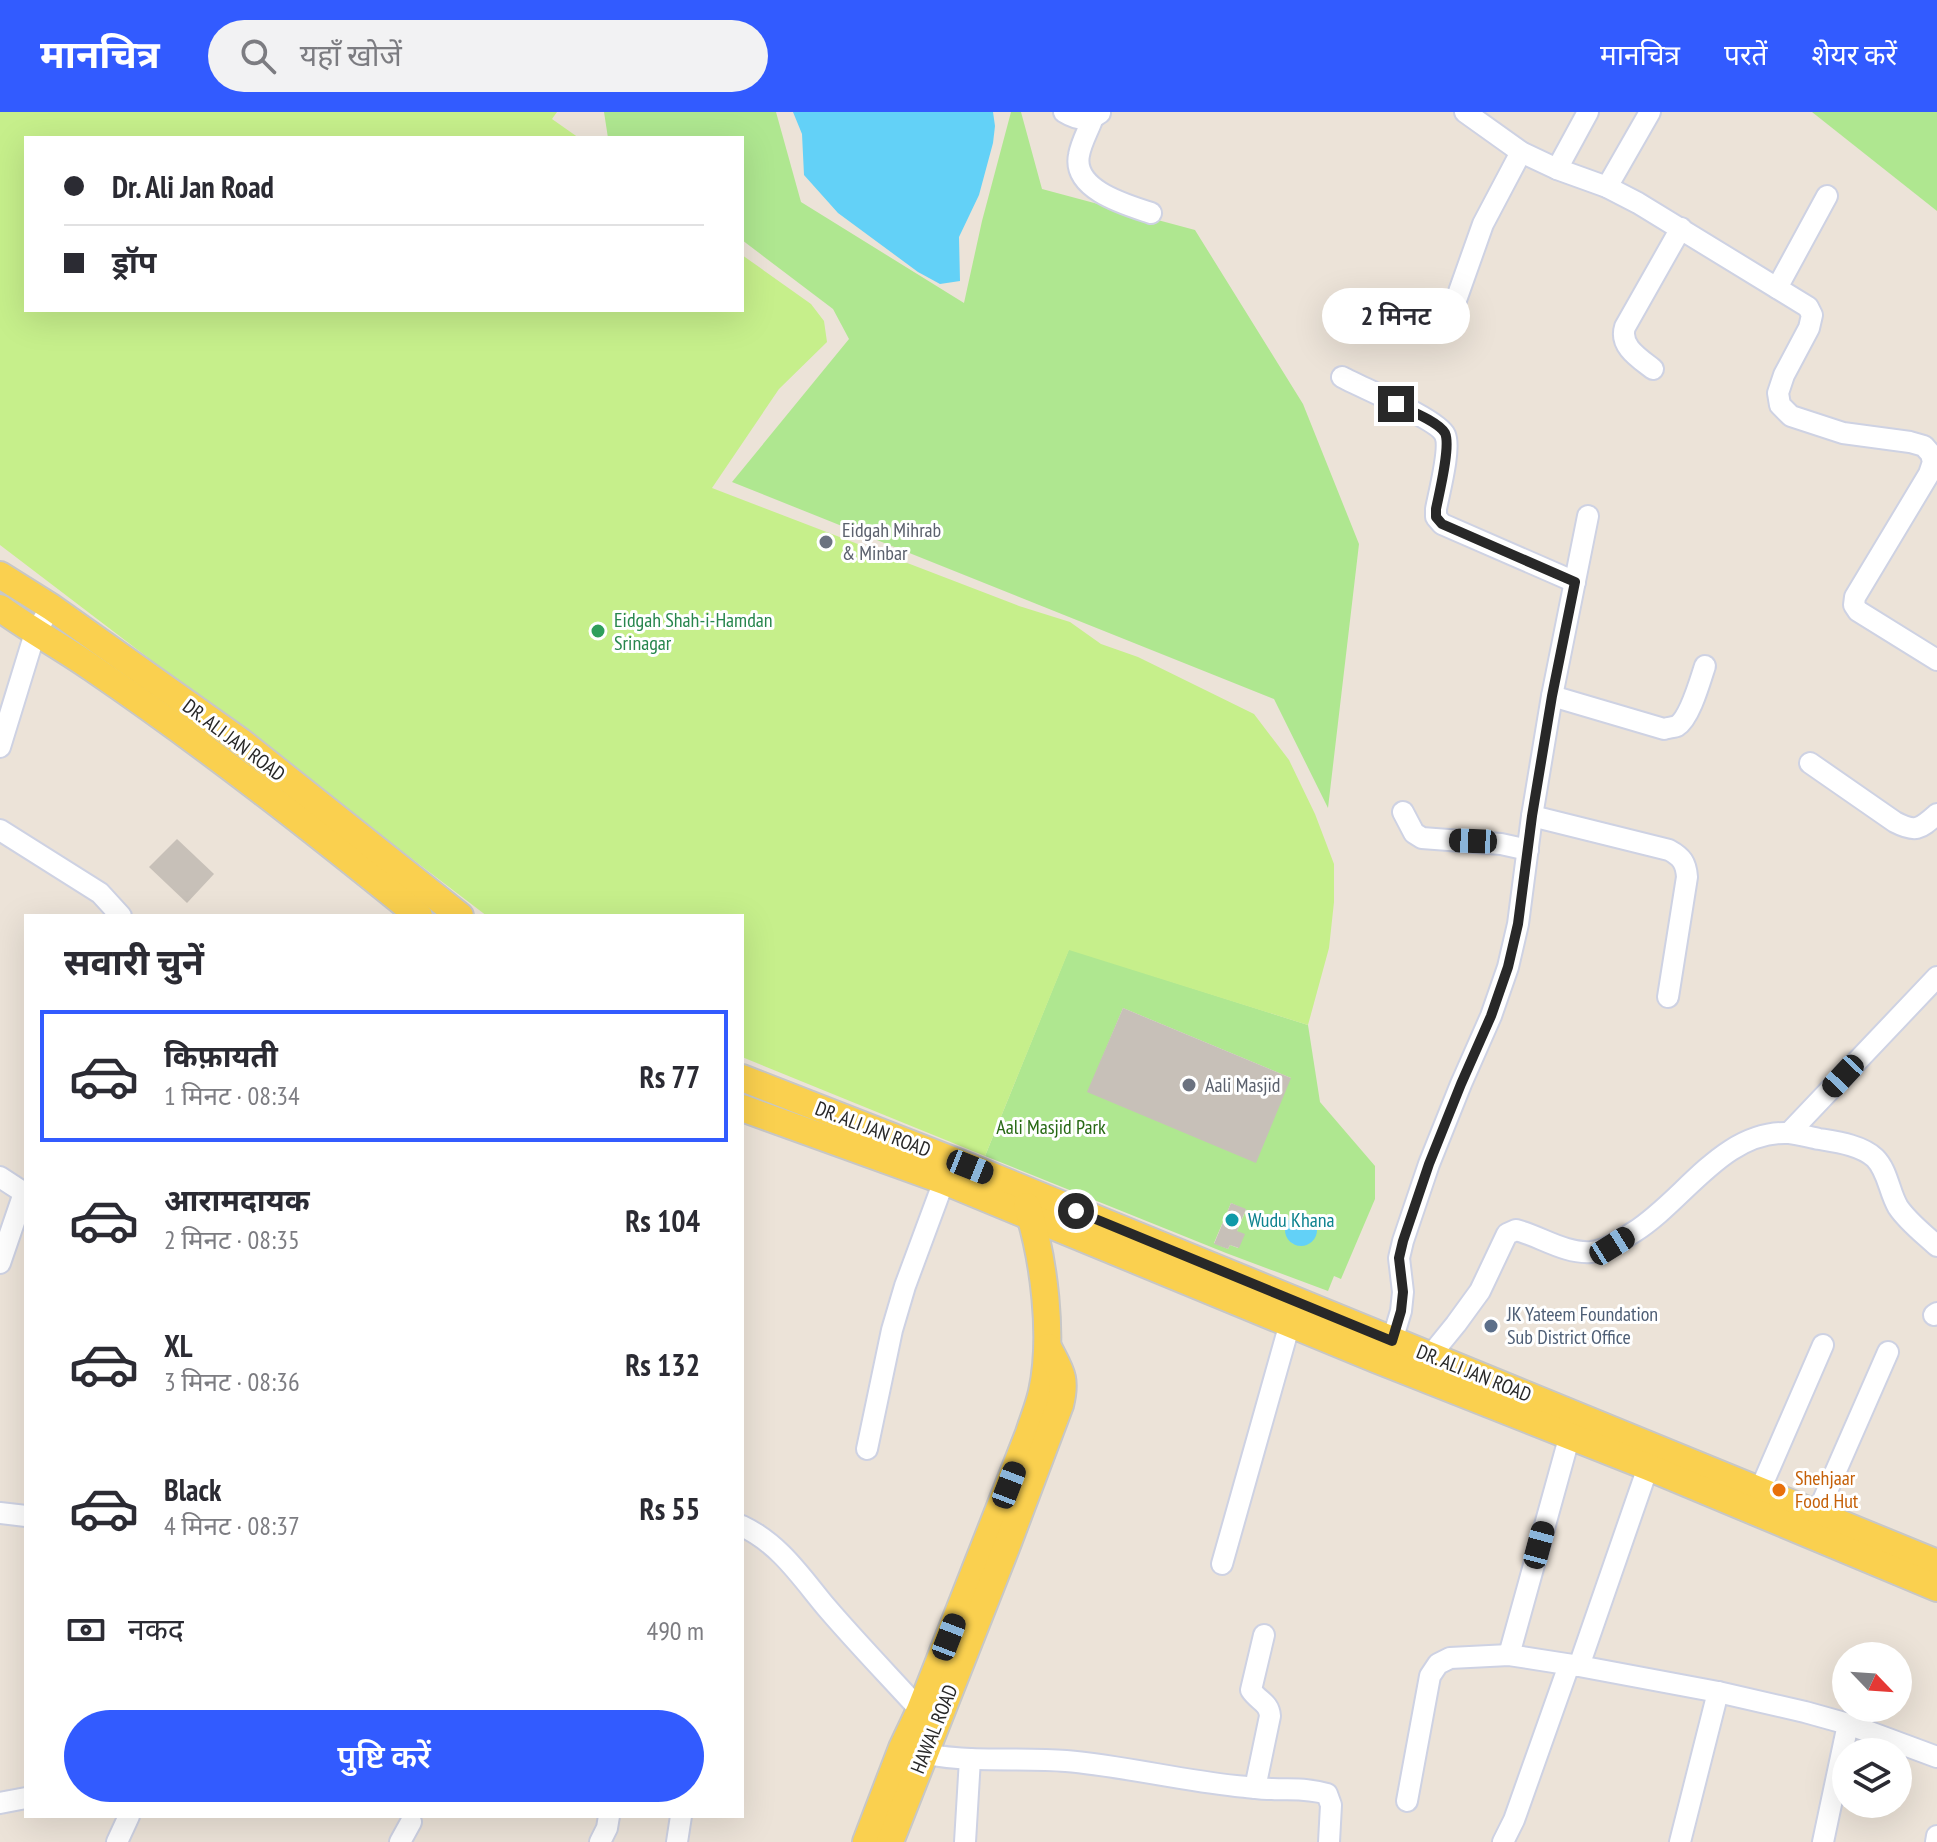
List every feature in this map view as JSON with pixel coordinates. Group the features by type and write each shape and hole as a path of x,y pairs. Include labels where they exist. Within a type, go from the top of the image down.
{"main road":[{"name":"DR. ALI JAN ROAD","path":"0,575 51,607 240,741 457,914"},
{"name":"DR. ALI JAN ROAD","path":"0,608 91,667 209,753 306,825 417,914"},
{"name":"DR. ALI JAN ROAD","path":"744,1079 948,1171 1030,1217 1180,1266 1430,1356 1573,1425 1648,1467 1937,1588"},
{"name":"DR. ALI JAN ROAD","path":"744,1109 948,1171 1021,1189 1290,1323 1760,1490 1937,1563"},
{"name":"HAWAL ROAD","path":"890,1842 920,1710 1042,1394 1048,1347 1040,1263 1021,1189"},
{"name":"HAWAL ROAD","path":"866,1842 913,1751 1006,1548 1060,1405 1063,1377 1048,1347"}],"street":[{"path":"1064,112 1079,119 1097,116"},
{"path":"1465,112 1521,152 1607,187 1681,228 1808,307 1812,315 1809,328 1784,375 1778,393 1780,405 1791,416 1843,433 1910,442 1924,446 1931,454 1933,462 1929,474 1855,597 1854,605 1858,611 1937,660"},
{"path":"1557,169 1588,112"},
{"path":"1607,187 1650,112"},
{"path":"1097,116 1079,154 1078,166 1084,178 1097,190 1117,201 1151,213"},
{"path":"1455,303 1483,224 1521,152"},
{"path":"1777,288 1827,196"},
{"path":"1653,369 1624,342 1623,334 1681,228"},
{"path":"1342,377 1423,417 1445,433 1447,446 1436,509 1436,517 1442,524 1575,582"},
{"path":"1392,1341 1401,1311 1403,1292 1399,1258 1403,1241 1429,1164 1491,1016 1508,967 1518,924 1552,696 1588,516"},
{"path":"0,747 35,633 51,607"},
{"path":"1552,696 1664,729 1676,727 1689,709 1705,666"},
{"path":"1810,763 1908,829 1921,828 1937,814"},
{"path":"1403,812 1414,833 1422,838 1501,844 1528,850"},
{"path":"1532,816 1669,850 1680,856 1686,865 1687,877 1668,997"},
{"path":"0,830 100,893 119,914"},
{"path":"1789,1133 1937,977"},
{"path":"1430,1356 1480,1291 1507,1234 1516,1230 1561,1248 1589,1252 1612,1246 1642,1227 1730,1150 1748,1139 1766,1135 1789,1133 1863,1150 1883,1168 1899,1209 1937,1246"},
{"path":"867,1449 896,1315 948,1171"},
{"path":"0,1177 24,1193"},
{"path":"0,1263 24,1197"},
{"path":"1222,1564 1290,1323"},
{"path":"1760,1490 1823,1345"},
{"path":"1817,1514 1888,1352"},
{"path":"1509,1655 1573,1425"},
{"path":"1503,1842 1574,1666 1648,1467"},
{"path":"0,1513 24,1516"},
{"path":"744,1527 789,1560 827,1608 920,1710"},
{"path":"1255,1788 1270,1716 1270,1707 1256,1698 1251,1690 1264,1635"},
{"path":"1407,1801 1430,1676 1438,1664 1450,1658 1509,1655 1718,1692 1935,1749"},
{"path":"1680,1842 1718,1692"},
{"path":"1823,1842 1848,1724"},
{"path":"913,1751 970,1759 1067,1761 1221,1785 1314,1790 1327,1794 1331,1805 1329,1842"},
{"path":"965,1842 970,1759"},
{"path":"0,1803 24,1798"},
{"path":"117,1842 128,1818"},
{"path":"600,1842 609,1818"},
{"path":"677,1842 681,1818"},
{"path":"400,1842 411,1822"},
{"path":"1936,1842 1937,1836"}],"green space":[{"name":"Eidgah Shah-i-Hamdan Srinagar","path":"0,112 557,112 552,119 576,136 24,136 24,312 744,312 744,256 811,304 824,321 827,342 779,389 712,488 1019,606 1070,622 1101,644 1138,657 1254,714 1289,760 1315,814 1334,864 1329,948 1308,1025 1069,950 985,1156 744,1058 744,914 484,914 0,545"},
{"path":"604,112 776,112 801,202 964,303 1011,112 1021,112 1042,189 1195,230 1303,404 1359,544 1328,808 1274,699 732,482 849,339 833,309 744,242 744,136 608,136"},
{"path":"1812,112 1937,112 1937,211"},
{"name":"Aali Masjid Park","path":"1069,949 1308,1025 1320,1102 1375,1166 1375,1199 1341,1279 1334,1276 1328,1291 985,1156","holes":["1123,1008 1291,1078 1088,1092","1231,1203 1246,1210 1237,1231 1238,1248 1230,1245 1228,1249 1214,1243","1298,1214 1301,1246 1292,1243 1285,1230 1289,1220"]}],"water":[{"path":"793,112 993,112 993,143 979,195 959,237 960,281 940,284 918,272 838,213 804,175 802,134"},
{"path":"1301,1214 1312,1219 1317,1230 1312,1241 1301,1246 1290,1241 1285,1230 1290,1219"}],"building":[{"path":"177,839 214,874 187,903 149,867"},
{"name":"Aali Masjid","path":"1123,1008 1291,1078 1256,1163 1087,1092"},
{"name":"Wudu Khana","path":"1231,1203 1246,1209 1237,1231 1245,1234 1239,1248 1230,1245 1228,1249 1214,1244"}],"place":[{"name":"Eidgah Mihrab & Minbar","path":"826,542"},
{"name":"Eidgah Shah-i-Hamdan Srinagar","path":"598,631"},
{"name":"Aali Masjid","path":"1189,1085"},
{"name":"Wudu Khana","path":"1232,1220"},
{"name":"JK Yateem Foundation Sub District Office","path":"1491,1326"},
{"name":"Shehjaar Food Hut","path":"1779,1490"}],"route":[{"path":"1076,1211 1392,1341 1401,1311 1403,1292 1399,1258 1403,1241 1429,1164 1491,1016 1508,967 1518,924 1552,696 1575,582 1442,524 1436,517 1436,509 1447,446 1445,433 1437,425 1396,404"}]}
